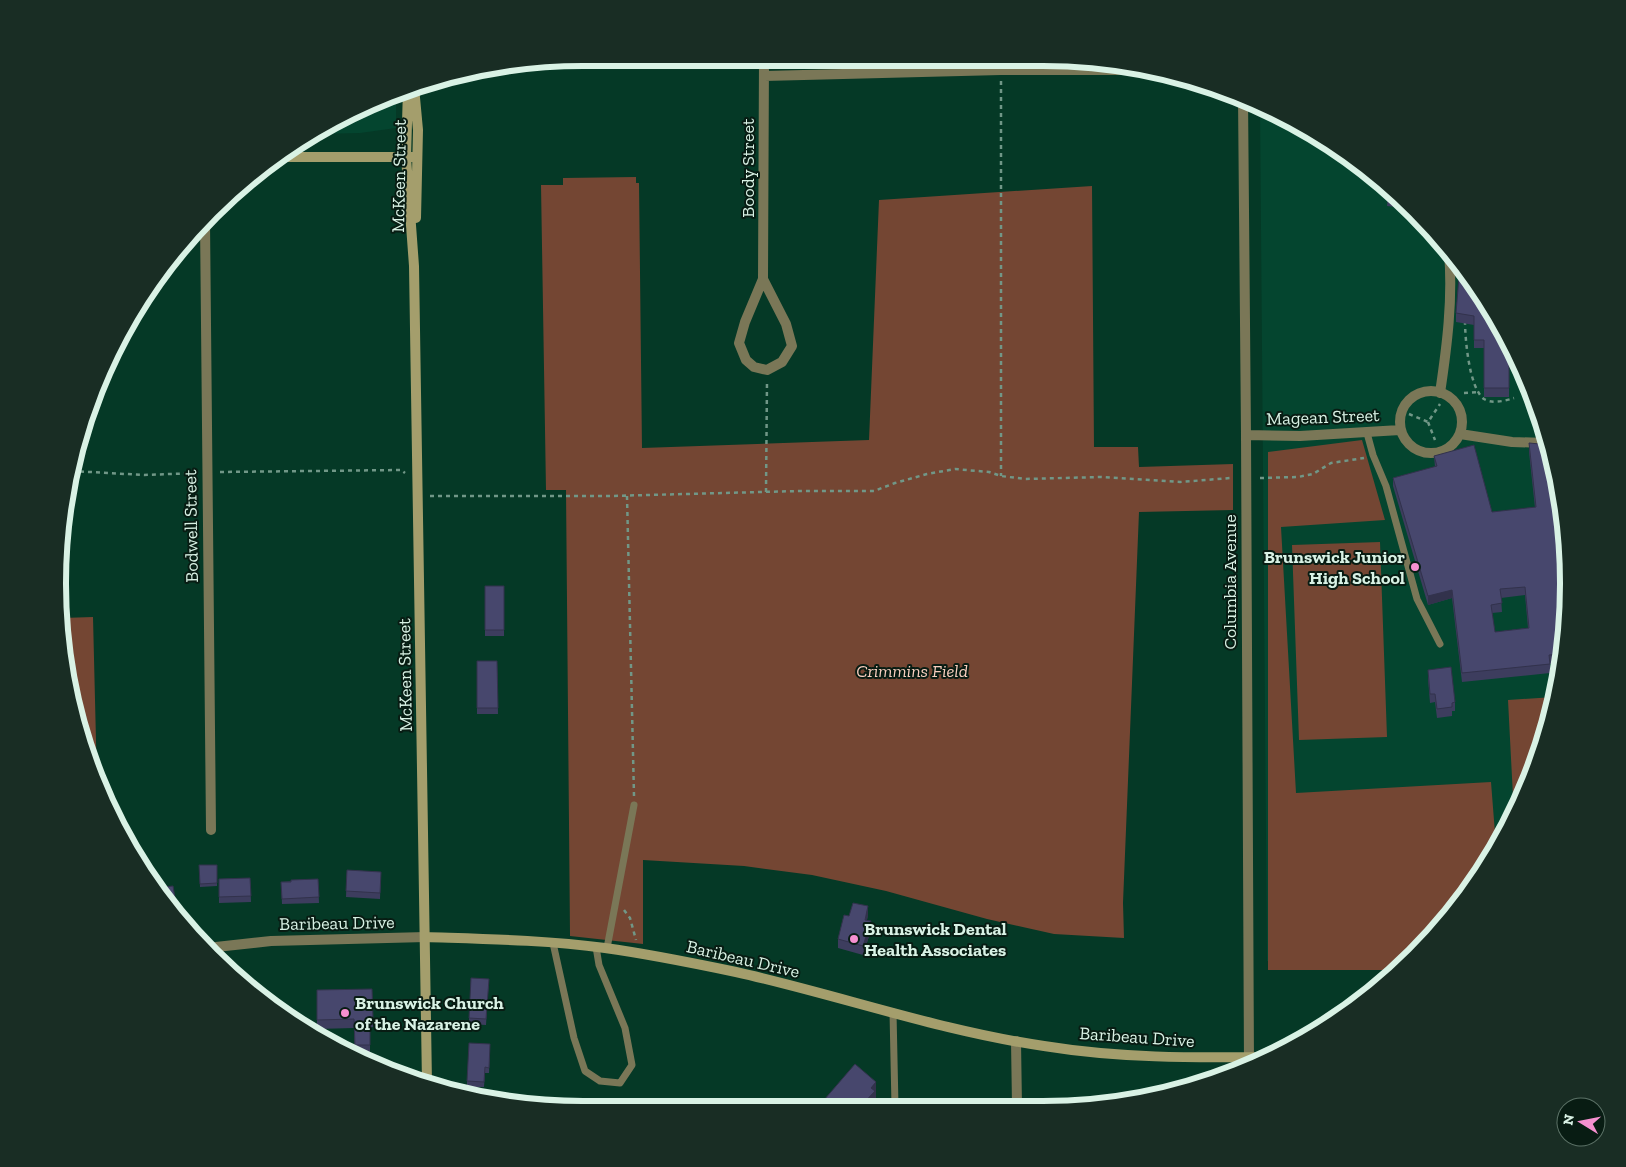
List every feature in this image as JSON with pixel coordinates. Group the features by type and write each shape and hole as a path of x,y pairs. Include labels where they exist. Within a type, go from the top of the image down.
{"street":[{"name":"Boody Street","path":"763,279 786,324 792,346 782,362 767,370 754,367 746,360 739,342 745,322 763,279 764,66"},
{"path":"764,76 1001,70 1102,70"},
{"name":"McKeen Street","path":"415,95 418,157 414,266 427,1076"},
{"name":"McKeen Street","path":"408,98 406,157 414,266"},
{"name":"Columbia Avenue","path":"1243,107 1249,1057"},
{"path":"291,157 418,157"},
{"name":"Bodwell Street","path":"205,231 210,830"},
{"path":"1450,266 1447,346 1442,396 1451,398 1460,410 1462,426 1460,434 1512,442 1540,443"},
{"name":"Magean Street","path":"1442,396 1426,392 1410,399 1400,416 1400,430 1413,449 1429,454 1445,451 1456,441 1460,434"},
{"name":"Magean Street","path":"1246,435 1300,436 1400,430"},
{"name":"Baribeau Drive","path":"216,947 271,941 426,937 553,943 601,948 673,959 739,973 1016,1042 1110,1054 1239,1061"},
{"path":"1016,1042 1017,1101"}],"lane":[{"path":"1367,433 1373,455 1386,486 1417,600 1440,644"},
{"path":"553,943 574,1038 585,1071 600,1081 620,1083 632,1065 625,1028 599,965 601,948 616,899 634,805"},
{"path":"893,1012 895,1101"}],"path":[{"path":"1001,70 1001,476"},
{"path":"1465,317 1466,352 1474,384 1485,400 1491,402 1514,398"},
{"path":"766,492 767,370"},
{"path":"1464,393 1479,392"},
{"path":"1428,422 1442,396"},
{"path":"1409,414 1428,422 1435,440"},
{"path":"1260,478 1298,477 1313,474 1331,464 1373,455"},
{"path":"430,496 627,496 874,491 927,474 955,469 989,472 1001,476 1025,479 1100,477 1180,482 1231,478"},
{"path":"79,471 144,474 401,470 408,476"},
{"path":"627,496 634,805"},
{"path":"616,899 630,918 636,940"}],"shaded area":[{"path":"396,102 396,128 360,133 329,134"},
{"name":"Brunswick Junior High School","path":"1260,115 1330,153 1384,195 1431,242 1473,296 1506,355 1520,386 1542,450 1555,516 1560,584 1559,617 1550,684 1532,750 1506,812 1490,842 1473,871 1453,898 1431,925 1396,960 1267,961"}],"green space":[{"name":"Crimmins Field","path":"636,177 636,183 639,183 642,448 869,440 879,200 1092,186 1094,447 1138,447 1139,467 1233,464 1233,510 1139,512 1123,903 1124,938 1054,934 987,919 886,891 812,875 744,866 643,860 643,944 570,936 566,490 546,490 541,185 563,185 563,178"},
{"path":"1362,440 1385,520 1281,527 1296,793 1491,782 1495,833 1490,842 1473,871 1453,898 1431,925 1386,970 1268,970 1268,452"},
{"path":"1380,542 1387,737 1299,740 1292,545"},
{"path":"93,617 96,756 76,684 67,618"},
{"path":"1547,697 1532,750 1513,797 1508,700"}],"building":[{"path":"1459,277 1473,296 1509,362 1509,388 1484,388 1484,340 1474,340 1474,316 1456,313"},
{"name":"Brunswick Junior High School","path":"1529,443 1540,444 1550,483 1559,550 1559,617 1554,655 1549,655 1550,664 1462,673 1452,590 1428,596 1393,478 1437,466 1434,456 1474,445 1492,512 1536,507","holes":["1525,587 1529,628 1495,632 1491,605 1502,603 1500,589"]},
{"path":"485,586 504,586 504,630 485,630"},
{"path":"477,661 497,661 498,708 477,708"},
{"path":"1451,667 1455,702 1452,703 1452,707 1437,709 1435,694 1430,694 1428,670"},
{"path":"199,865 217,865 217,883 200,884"},
{"path":"347,870 381,872 380,893 346,891"},
{"path":"250,878 251,896 219,897 219,879"},
{"path":"318,879 319,897 282,899 281,882"},
{"path":"173,886 176,901 173,898 165,887"},
{"name":"Brunswick Dental Health Associates","path":"853,903 868,906 865,920 871,921 863,946 838,939 844,915 849,916"},
{"path":"471,978 489,979 486,1019 469,1018"},
{"name":"Brunswick Church of the Nazarene","path":"372,989 373,1018 370,1019 370,1045 355,1045 354,1019 317,1020 317,990"},
{"path":"469,1043 490,1044 489,1068 485,1067 484,1082 467,1081"},
{"path":"855,1064 876,1082 871,1088 875,1091 866,1101 823,1101"}],"place":[{"name":"Brunswick Junior High School","path":"1415,567"},
{"name":"Brunswick Dental Health Associates","path":"854,939"},
{"name":"Brunswick Church of the Nazarene","path":"345,1013"}]}
